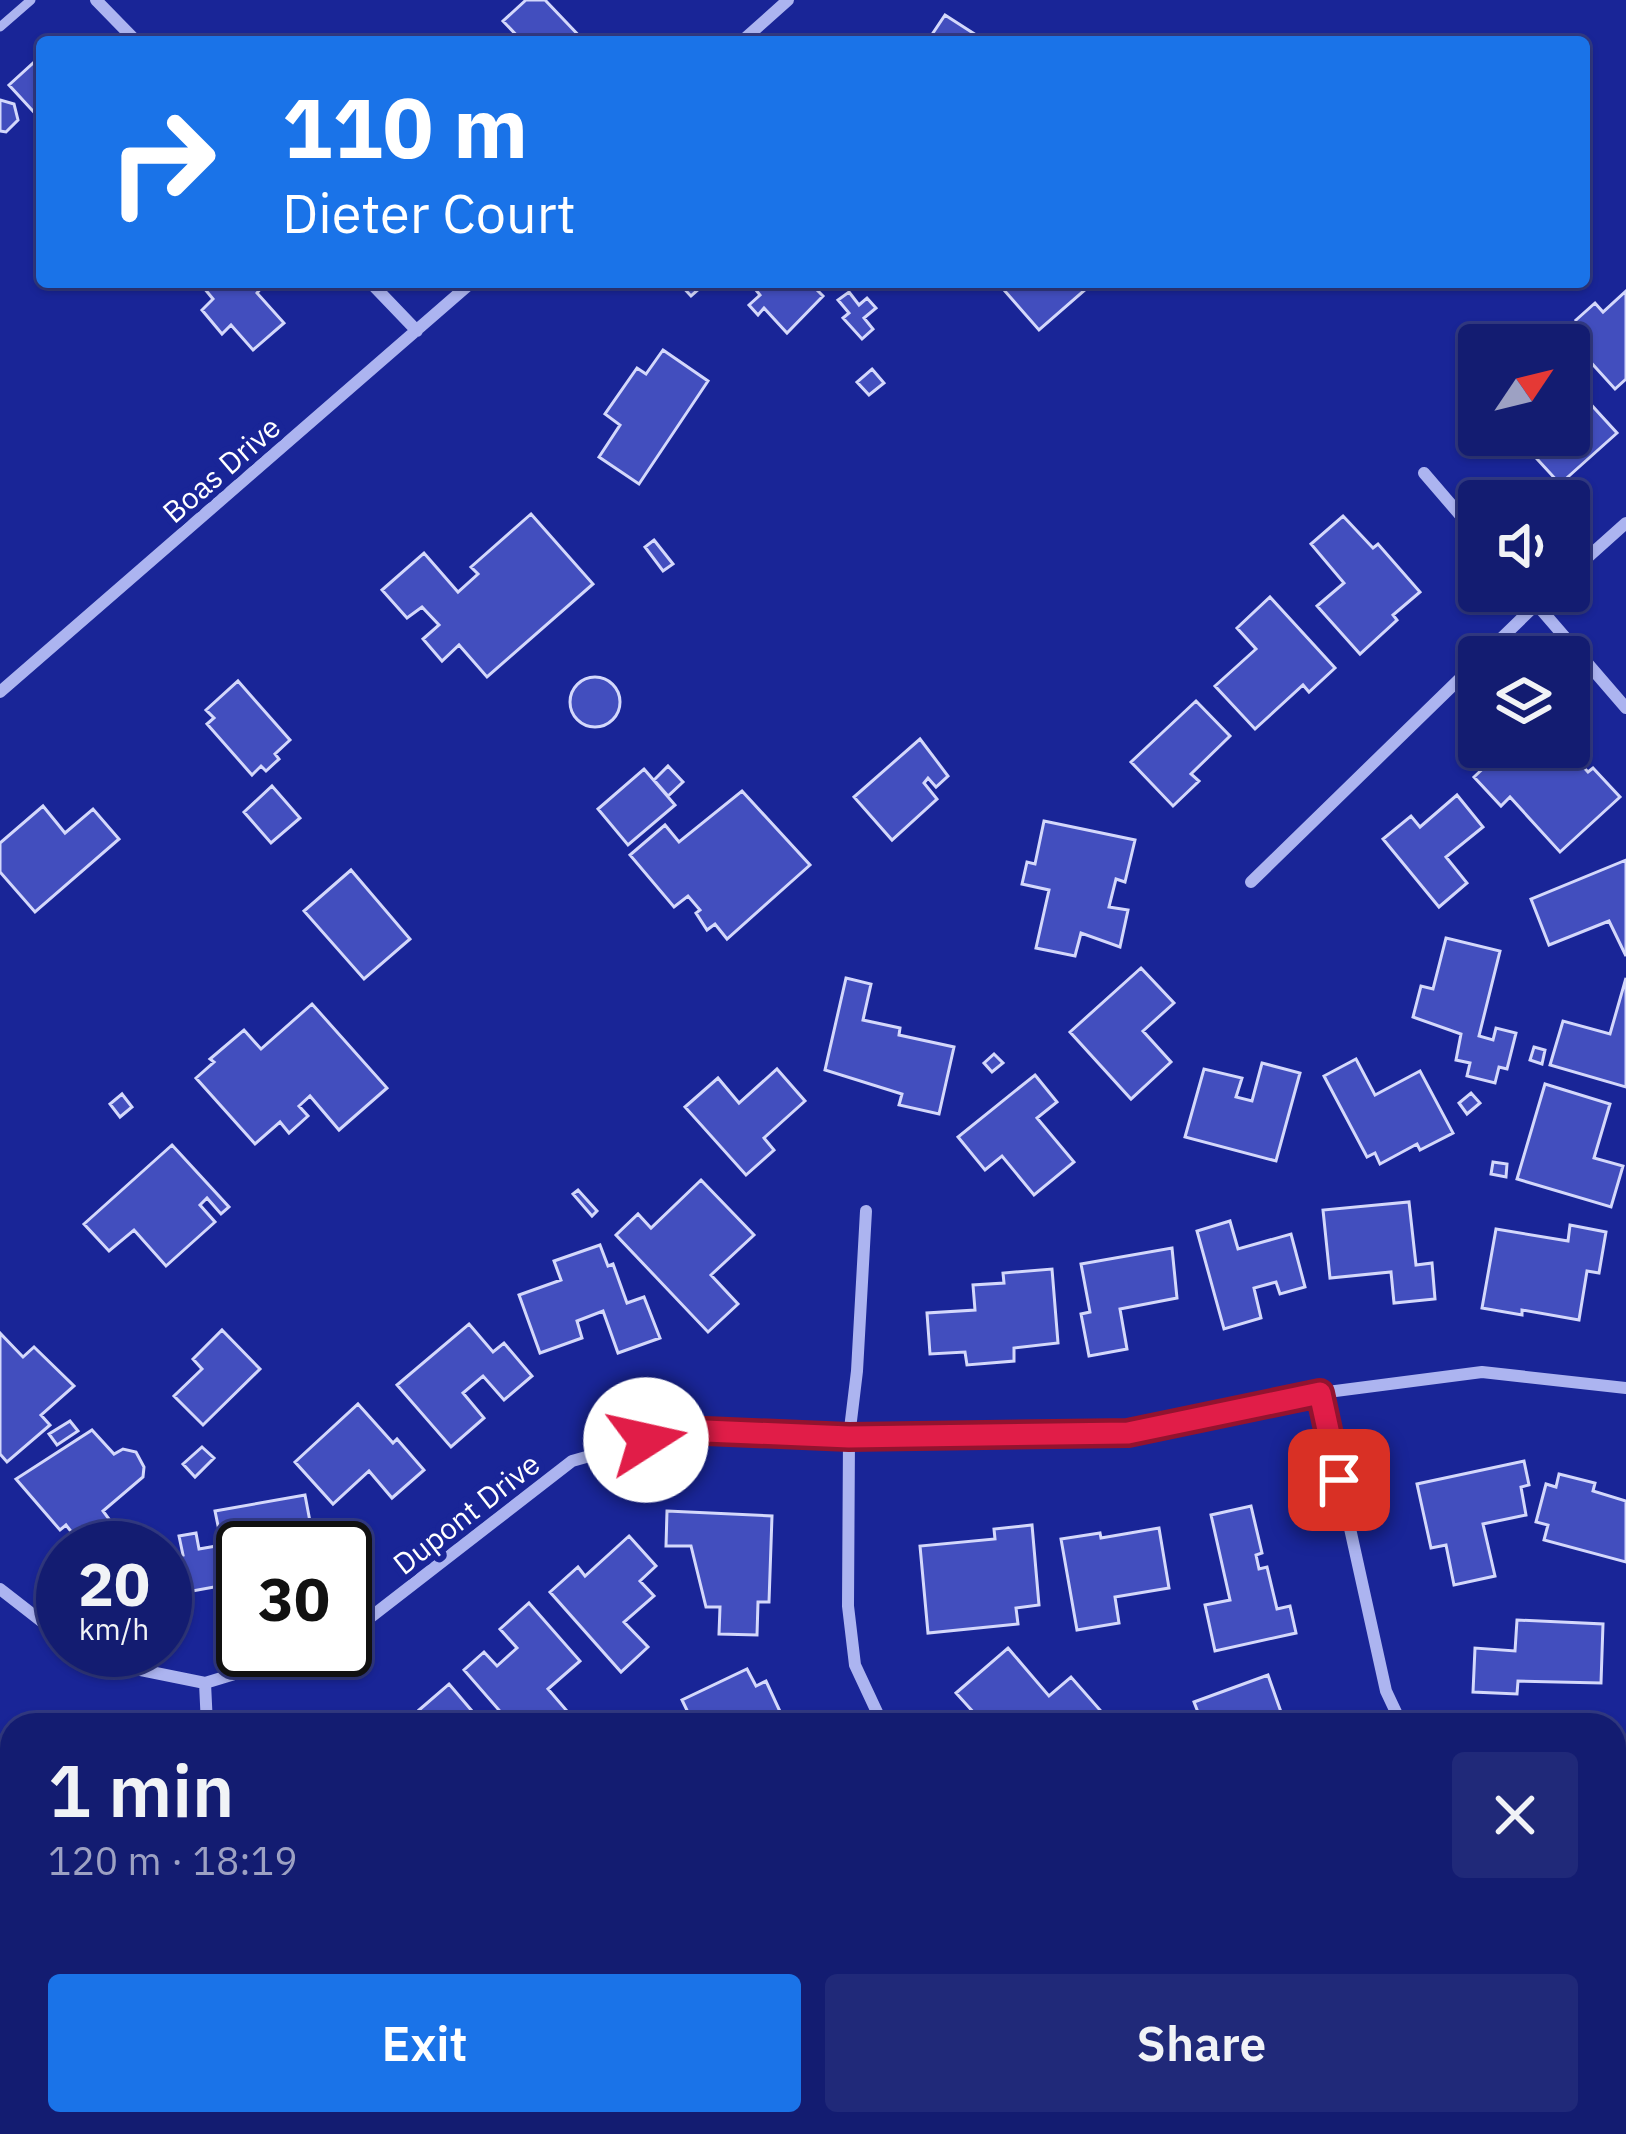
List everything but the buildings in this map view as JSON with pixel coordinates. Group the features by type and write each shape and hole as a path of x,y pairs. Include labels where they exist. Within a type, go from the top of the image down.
{"street":[{"path":"96,0 131,36"},
{"path":"748,36 788,0"},
{"path":"376,288 417,331"},
{"name":"Boas Drive","path":"0,692 465,288"},
{"path":"1424,473 1458,513"},
{"path":"1590,555 1626,523"},
{"path":"1503,636 1528,612"},
{"path":"1543,612 1626,708"},
{"path":"1250,882 1458,679"},
{"path":"866,1211 849,1437 848,1606 855,1665 878,1713"},
{"name":"Dupont Drive","path":"372,1616 572,1461 682,1430 849,1437 1128,1433 1320,1393 1483,1372 1626,1388"},
{"path":"1320,1393 1386,1691 1396,1713"},
{"path":"0,1589 36,1617"},
{"path":"172,1677 205,1684 227,1677"},
{"path":"205,1684 206,1713"}],"lane":[{"path":"0,27 31,0"}],"route":[{"path":"646,1440 682,1430 849,1437 1128,1433 1320,1393 1339,1480"}]}
